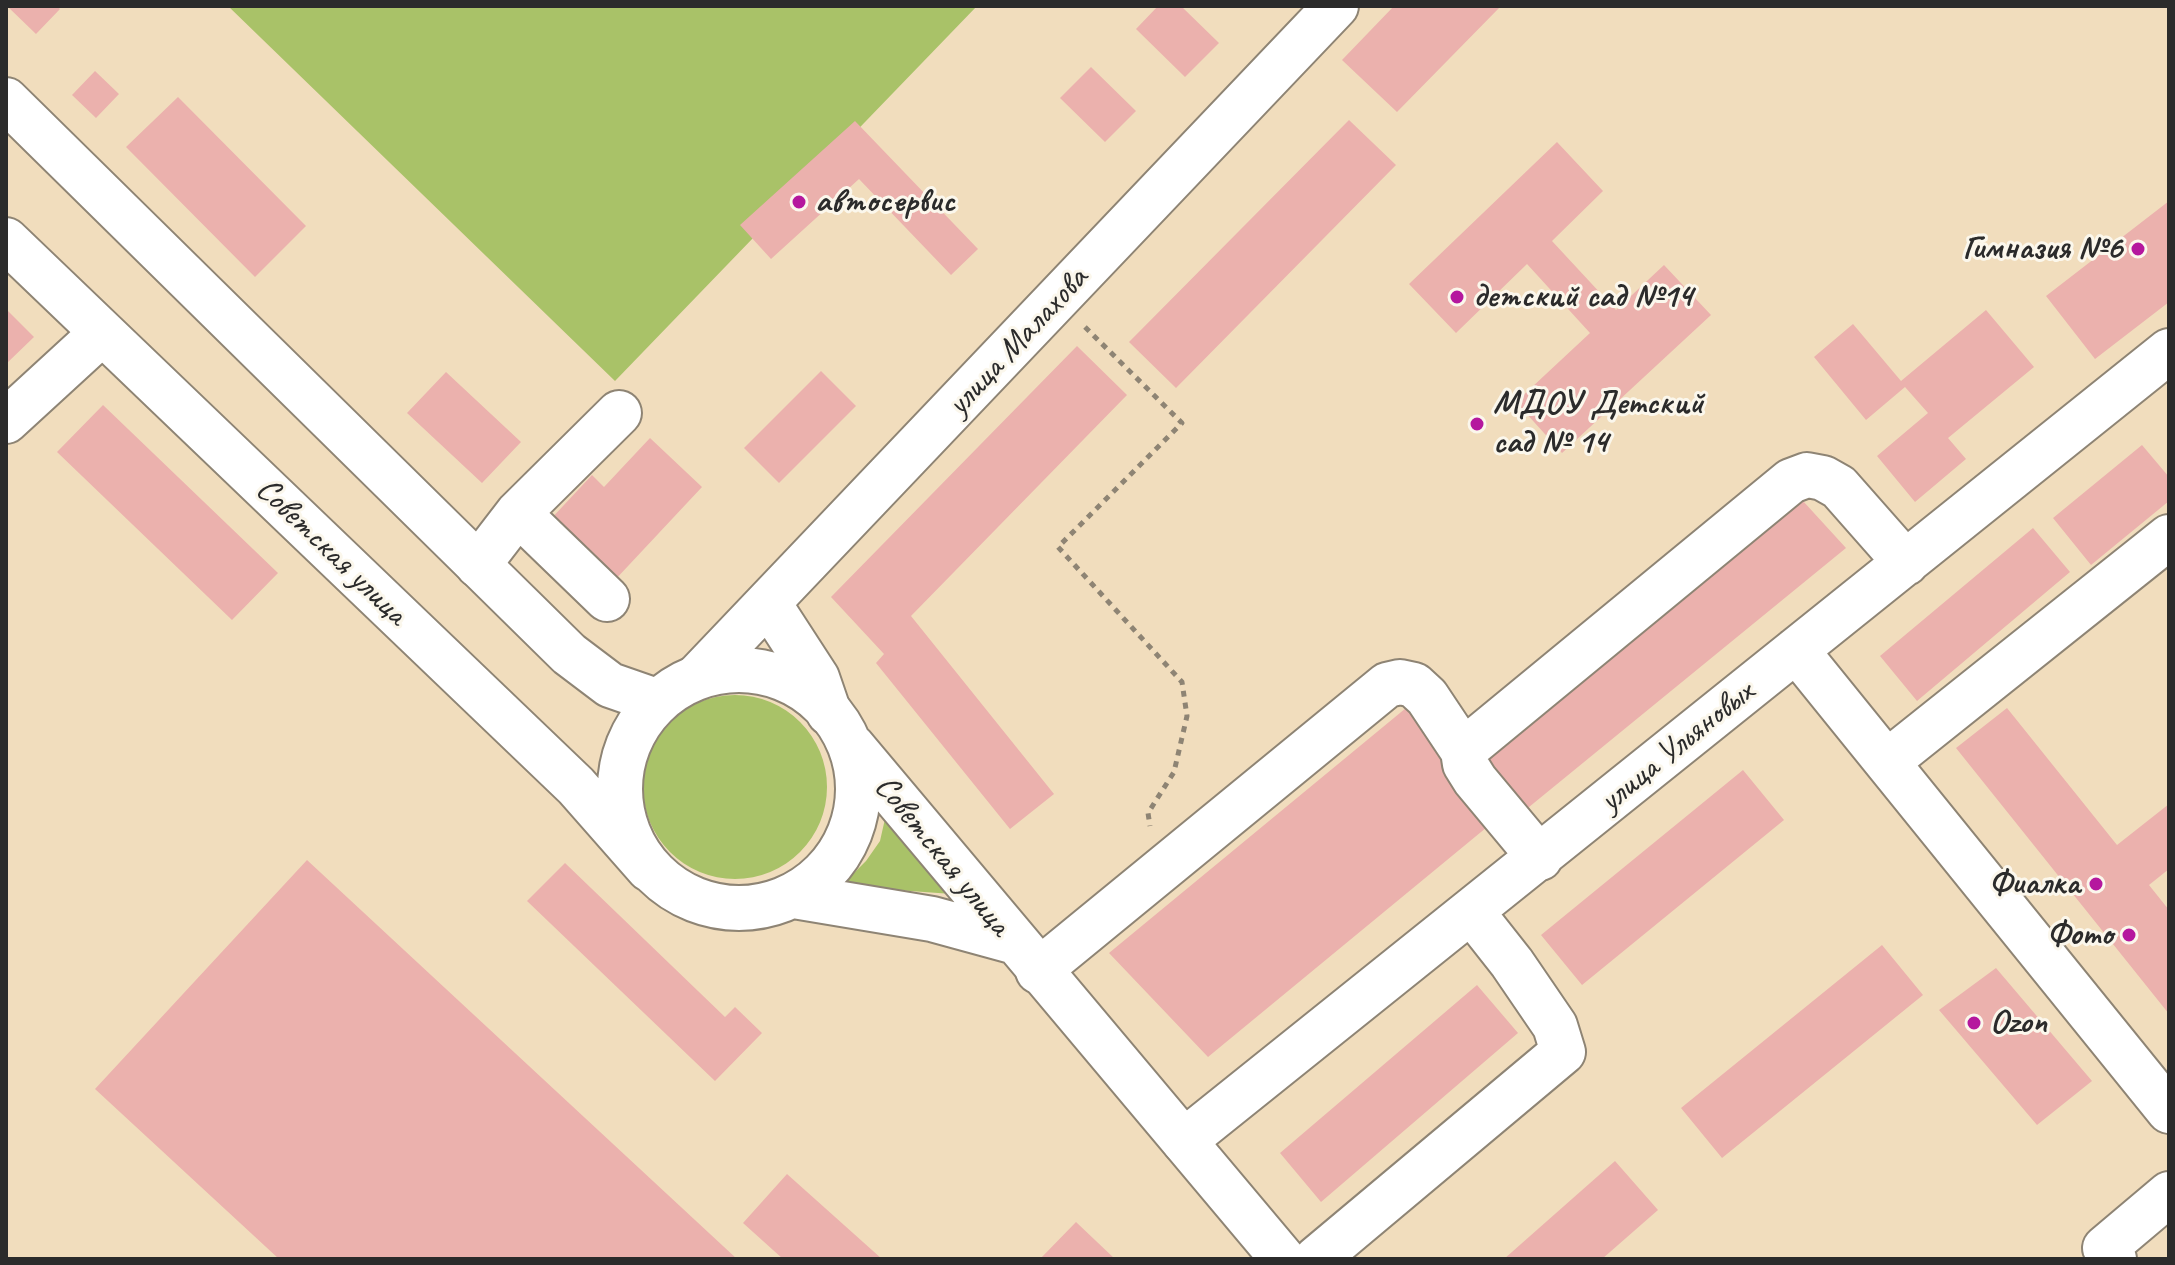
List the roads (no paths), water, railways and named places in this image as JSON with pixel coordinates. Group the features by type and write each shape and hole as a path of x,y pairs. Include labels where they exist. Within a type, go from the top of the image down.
{"main road":[{"name":"улица Малахова","path":"698,676 1336,6"},
{"path":"6,100 569,654 610,685 656,701"},
{"name":"Советская улица","path":"6,240 576,786 649,869 684,896 734,909 760,907 794,896 838,858 854,825 859,782 840,729"},
{"path":"6,421 102,333"},
{"name":"улица Ульяновых","path":"1184,1141 2169,351"},
{"path":"478,565 518,513 619,413"},
{"path":"1463,751 1791,481 1807,475 1823,478 1839,487 1906,563"},
{"path":"518,513 607,599"},
{"path":"1887,762 2169,537"},
{"path":"769,604 817,678 840,729"},
{"path":"1796,650 2169,1111"},
{"name":"Советская улица","path":"649,869 632,843 619,800 620,769 631,737 656,701 698,676 733,669 777,675 806,689 1027,956"},
{"path":"1283,1259 1027,956 1171,861 1387,685 1400,682 1414,685 1427,697 1463,751 1465,764 1475,780 1540,858"},
{"name":"Советская улица","path":"794,896 932,919 1027,956"},
{"path":"1316,1259 1563,1052 1555,1026 1512,963 1471,911"},
{"path":"2114,1259 2105,1248 2169,1194"}],"place":[{"name":"автосервис","path":"799,202"},
{"name":"Гимназия №6","path":"2138,249"},
{"name":"детский сад №14","path":"1457,297"},
{"name":"МДОУ Детский сад № 14","path":"1477,424"},
{"name":"Фиалка","path":"2096,884"},
{"name":"Фото","path":"2129,935"},
{"name":"Ozon","path":"1974,1023"}]}
